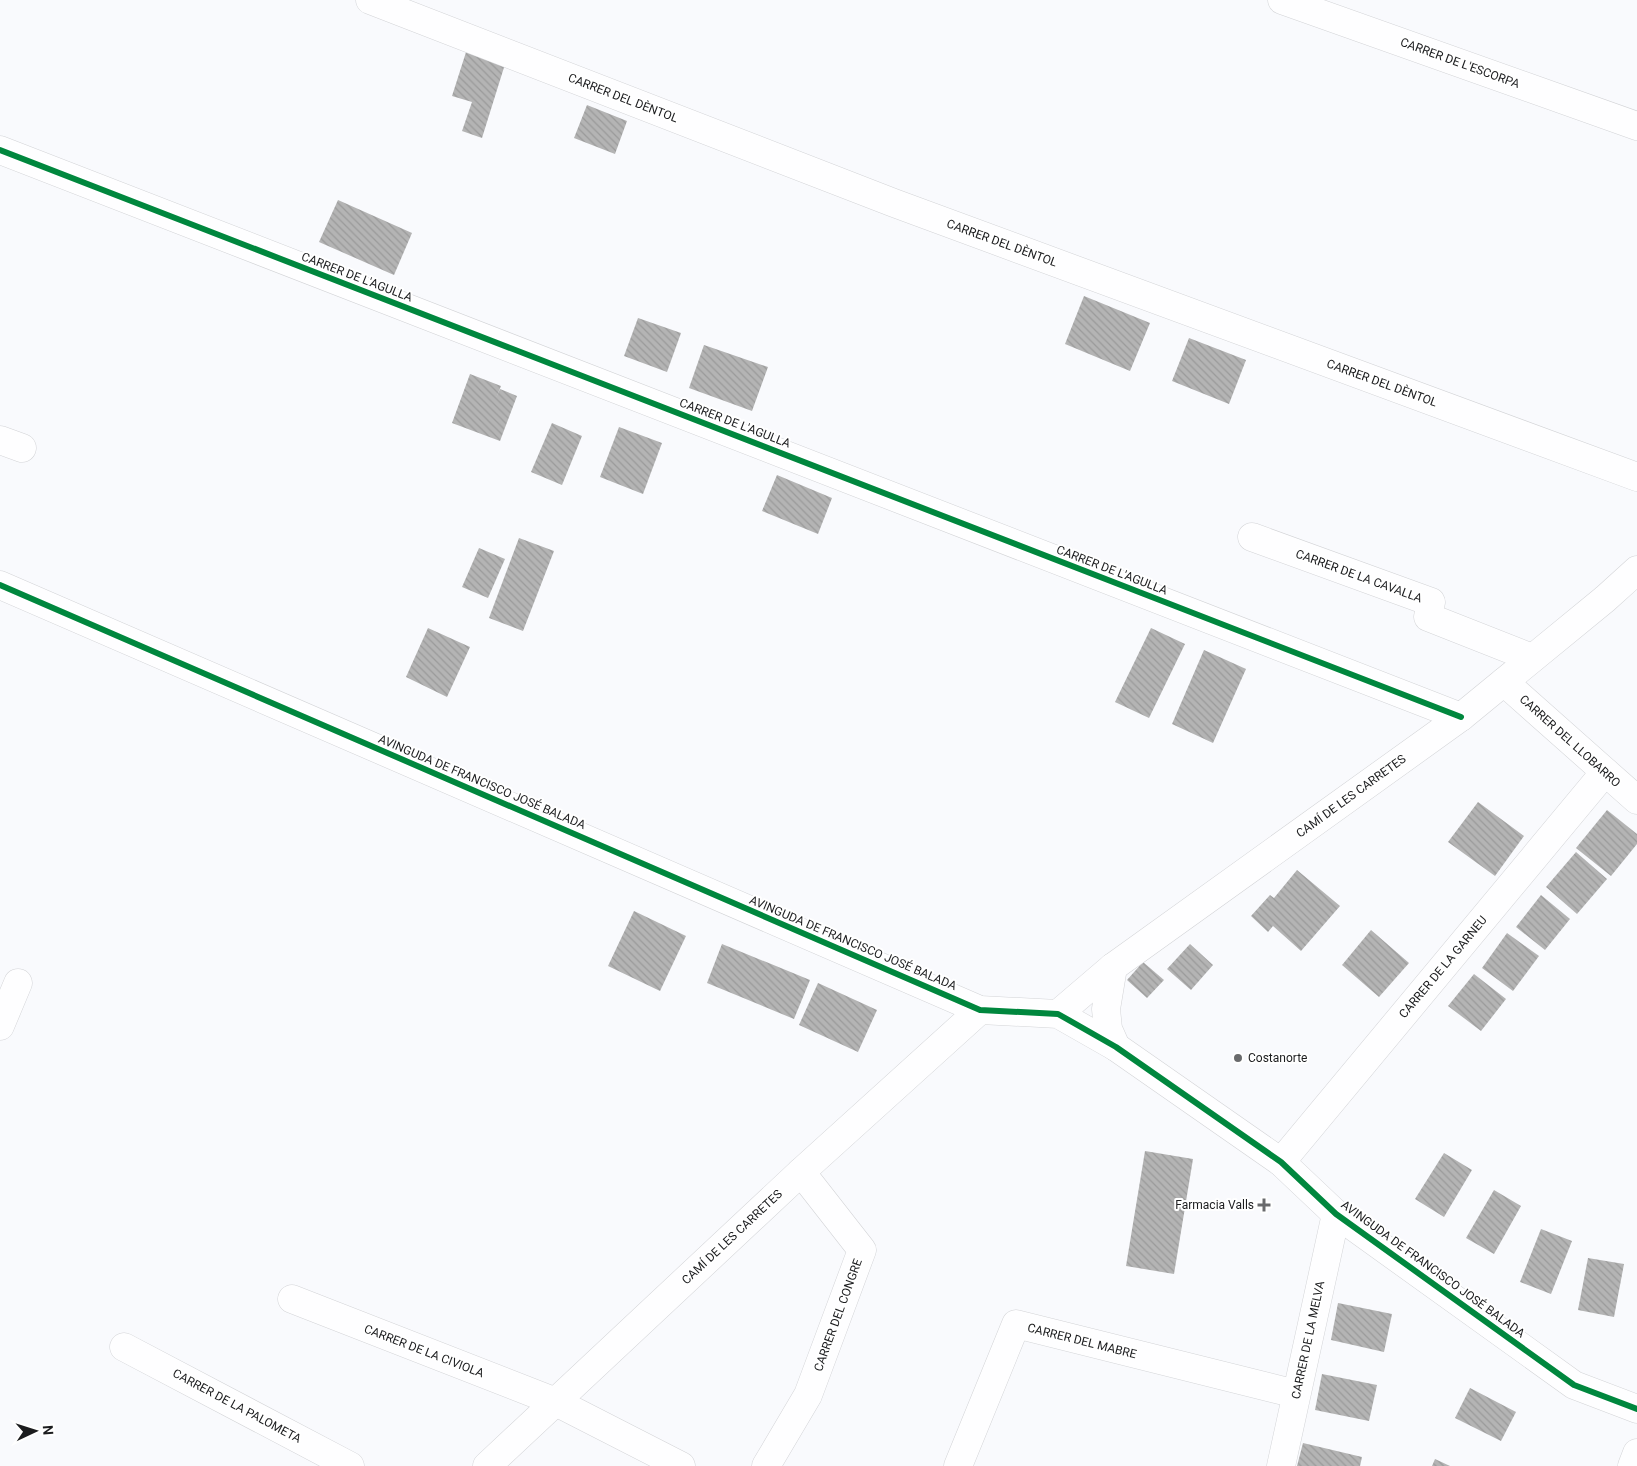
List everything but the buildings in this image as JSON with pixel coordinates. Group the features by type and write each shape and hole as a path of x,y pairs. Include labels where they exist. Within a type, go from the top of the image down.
{"street":[{"name":"CARRER DEL DÈNTOL","path":"370,0 903,206 1637,477"},
{"name":"CARRER DE L'ESCORPA","path":"1282,0 1637,126"},
{"name":"CARRER DE L'AGULLA","path":"0,150 1461,717"},
{"name":"CARRER DE LA CAVALLA","path":"1252,537 1431,602 1428,617 1532,658"},
{"name":"CAMÍ DE LES CARRETES","path":"1058,1014 1113,967 1461,717 1605,599 1633,580"},
{"name":"AVINGUDA DE FRANCISCO JOSÉ BALADA","path":"0,586 980,1010 1058,1014 1116,1047 1281,1162 1336,1214 1574,1385 1637,1409"},
{"name":"CARRER DEL LLOBARRO","path":"1504,682 1637,800"},
{"name":"CARRER DE LA GARNEU","path":"1281,1162 1605,772"},
{"path":"1113,967 1106,1009 1108,1029 1116,1047"},
{"path":"0,1026 18,983"},
{"name":"CAMÍ DE LES CARRETES","path":"487,1466 801,1172 980,1010"},
{"name":"CARRER DEL CONGRE","path":"766,1466 808,1395 862,1250 801,1172"},
{"name":"CARRER DE LA MELVA","path":"1281,1466 1336,1214"},
{"name":"CARRER DE LA CIVIOLA","path":"292,1299 556,1402 681,1466"},
{"name":"CARRER DEL MABRE","path":"958,1466 1016,1324 1296,1394"},
{"name":"CARRER DE LA PALOMETA","path":"124,1347 350,1466"},
{"path":"1632,1466 1637,1454"}],"cycle path":[{"path":"0,150 1461,717"},
{"path":"0,585 980,1010 1058,1014 1116,1047 1281,1162 1336,1214 1574,1385 1637,1409"}],"place":[{"name":"Costanorte","path":"1238,1058"},
{"name":"Farmacia Valls","path":"1264,1205"}]}
